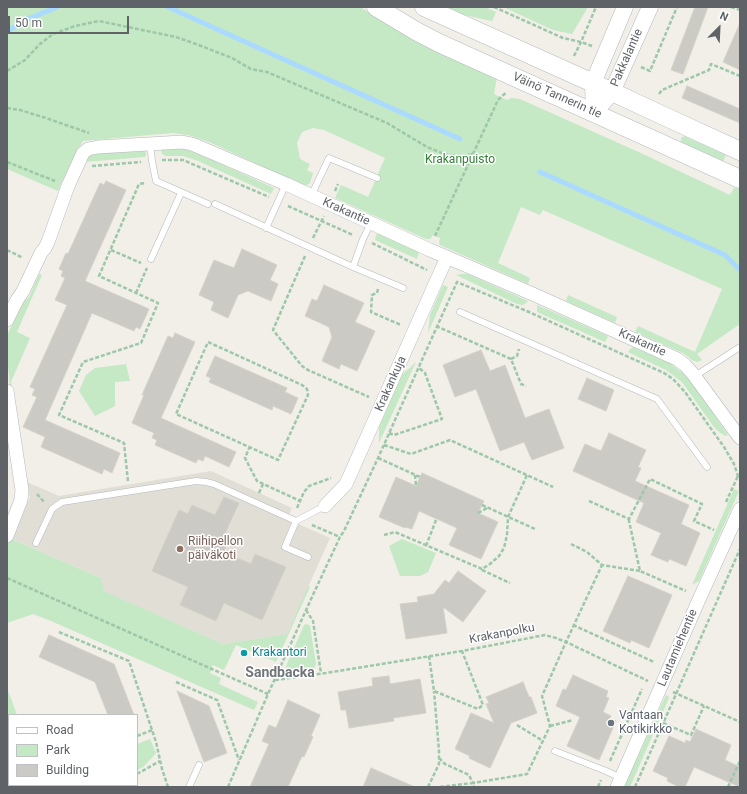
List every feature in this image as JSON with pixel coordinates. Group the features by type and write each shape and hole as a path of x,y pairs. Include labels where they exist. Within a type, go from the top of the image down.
{"main road":[{"name":"Väinö Tannerin tie","path":"376,7 439,43 655,142 740,179"},
{"path":"424,7 740,150"}],"street":[{"name":"Pakkalantie","path":"594,113 593,83 625,7"},
{"name":"Pakkalantie","path":"594,113 612,92 650,7"},
{"name":"Krakantie","path":"7,320 48,242 68,186 83,153 88,149 98,147 182,142 192,144 286,184 447,257 668,354 685,365 695,376 740,438"},
{"name":"Krakankuja","path":"325,506 346,484 447,257"},
{"path":"7,391 22,490 21,500 7,536"},
{"name":"Lautamiehentie","path":"619,783 740,509"}],"lane":[{"path":"150,143 156,181 208,204"},
{"path":"311,196 329,158 377,178"},
{"path":"266,228 286,184"},
{"path":"151,259 181,193"},
{"path":"215,204 353,267 403,288"},
{"path":"353,267 363,239 371,223"},
{"path":"460,312 657,399 707,467"},
{"path":"695,376 740,347"},
{"path":"36,543 52,509 62,502 196,480 214,484 296,521"},
{"path":"308,557 285,548 296,521 325,506"},
{"path":"556,751 606,771 619,783"},
{"path":"189,787 199,765"}],"path":[{"path":"494,7 563,38 582,42 607,52"},
{"path":"582,42 596,7"},
{"path":"650,71 677,7"},
{"path":"730,7 740,10"},
{"path":"7,71 25,60 40,44 53,34 75,26 99,21 176,38 196,44 232,58 251,69 267,72 386,123 427,147 448,155 464,156 473,154"},
{"path":"659,94 662,90 709,70 711,64 740,76"},
{"path":"433,242 498,100"},
{"path":"7,108 20,110 46,118 91,134"},
{"path":"86,166 183,160 363,239 427,270 440,274 536,315 664,373 673,379 685,392 724,447 734,464 738,476 740,477"},
{"path":"7,164 61,183"},
{"path":"129,491 124,443 59,415 83,362 141,343 158,303 99,276 139,184 156,181"},
{"path":"321,221 273,330 302,366 373,399"},
{"path":"111,250 148,266"},
{"path":"136,293 151,259"},
{"path":"383,279 377,293 372,295 371,312 406,326"},
{"path":"228,787 274,680 384,445 457,282"},
{"path":"436,326 511,359 521,384 526,386"},
{"path":"208,342 302,385 307,389 308,395 280,461 250,446 176,414 208,342"},
{"path":"389,433 394,435 442,419 424,373 418,367"},
{"path":"384,445 411,454 450,440 553,487"},
{"path":"250,446 246,458 257,481 300,501"},
{"path":"378,458 420,477"},
{"path":"415,475 416,486"},
{"path":"482,569 490,564 504,548 508,535 508,517 527,475"},
{"path":"640,571 629,519 650,479 702,504 694,521 714,530"},
{"path":"22,490 37,494 52,509"},
{"path":"589,500 629,519"},
{"path":"482,506 535,529"},
{"path":"478,513 487,508"},
{"path":"426,546 437,519"},
{"path":"384,535 395,532 482,569 510,583"},
{"path":"571,544 587,552 602,565 640,571 686,591"},
{"path":"635,787 740,549"},
{"path":"440,787 527,774 550,726 542,696 602,565"},
{"path":"7,578 268,694"},
{"path":"306,610 312,621 321,673"},
{"path":"573,626 654,662"},
{"path":"59,632 129,661 156,742 168,787"},
{"name":"Krakanpolku","path":"274,680 462,651 545,635 566,642 740,722"},
{"path":"434,691 478,709 483,705 462,651"},
{"path":"428,787 439,758 434,691 429,656"},
{"path":"176,682 217,700 239,761"},
{"path":"663,723 691,735 704,706"},
{"path":"550,726 573,720"},
{"path":"517,725 543,741"},
{"path":"138,736 152,730"},
{"path":"439,758 446,764 469,775 474,787"},
{"path":"138,773 160,760"},
{"path":"728,787 740,761"}],"shaded area":[{"name":"Riihipellon päiväkoti","path":"211,471 292,508 287,519 330,538 287,634 223,644 103,591 101,578 12,539 30,497 27,482 59,496"}],"green space":[{"name":"Krakanpuisto","path":"7,7 360,7 413,38 497,77 494,94 507,100 511,98 520,99 730,195 734,188 740,189 740,324 697,354 702,360 697,362 683,353 635,332 638,326 695,352 722,289 543,210 540,215 521,207 498,263 530,278 528,284 440,245 440,238 433,235 430,239 426,239 335,198 341,185 368,197 385,158 324,130 313,128 302,132 297,143 300,159 310,164 307,170 313,173 310,183 305,186 209,142 188,135 172,133 83,141 58,191 7,169"},
{"path":"447,7 485,7 496,12 492,21 464,15"},
{"path":"503,7 588,7 572,34 553,30"},
{"path":"684,136 726,155 723,161 681,142 681,138"},
{"path":"179,148 199,154 274,188 271,194 198,161 183,156 166,156 162,154 161,149"},
{"path":"145,150 145,157 84,162 92,154"},
{"path":"377,233 419,252 417,259 375,240"},
{"path":"39,274 42,275 17,332 30,338 11,382 12,387 10,387 7,336 21,304 29,297"},
{"path":"468,274 528,301 523,305 517,304 456,275"},
{"path":"443,285 448,287 428,333 430,315"},
{"path":"568,295 617,317 615,323 566,301"},
{"path":"537,305 608,336 605,342 537,312"},
{"path":"633,347 670,363 686,376 728,435 725,436 714,427 682,382 666,370 628,352"},
{"path":"416,362 379,443 379,427 402,375"},
{"path":"126,364 130,381 115,382 115,406 95,416 79,391 86,375 95,368"},
{"path":"734,489 739,491 699,581 692,585"},
{"path":"7,537 101,578 104,591 223,644 287,634 308,586 310,587 276,662 236,645 224,670 213,665 210,673 221,678 219,684 258,702 254,710 33,614 7,623"},
{"path":"402,539 436,553 428,572 420,576 400,576 389,546"},
{"path":"306,624 310,626 316,664 312,670 292,672 286,667 304,625"},
{"path":"7,688 17,714 8,714 8,786 45,787 7,787"},
{"path":"666,695 669,698 630,787 624,787"},
{"path":"150,739 156,753 143,767 138,770 138,744"}],"building":[{"path":"695,7 708,7 683,74 671,70"},
{"path":"740,23 740,70 723,62"},
{"path":"687,86 740,109 740,123 682,98"},
{"path":"106,181 126,190 85,281 149,309 140,329 136,327 134,331 92,313 45,420 120,453 112,473 104,469 102,474 41,447 45,437 23,427 37,397 32,395 35,389 30,387 67,305 55,300 65,278 61,276 63,271 59,269 66,253 68,254 100,183 104,185"},
{"path":"242,249 277,265 270,280 278,284 271,301 248,291 238,295 228,318 211,310 214,302 199,295 214,260 234,268"},
{"path":"324,285 364,303 355,322 375,331 357,371 341,364 339,369 322,361 332,337 329,327 305,316 312,299 317,301"},
{"path":"175,333 195,342 161,418 236,452 229,467 205,456 203,461 198,459 196,463 155,445 157,440 152,438 154,433 132,423 144,395 142,395 168,336 173,338"},
{"path":"481,350 490,371 505,365 525,418 549,409 564,448 532,460 524,442 500,451 476,389 455,397 443,365"},
{"path":"215,356 287,388 285,392 298,398 291,414 273,406 272,410 209,382 211,378 206,376"},
{"path":"587,378 614,390 606,411 578,399"},
{"path":"609,433 646,450 638,467 641,468 635,481 689,505 681,524 700,533 686,566 669,559 668,562 651,555 661,533 636,522 644,503 573,471 585,444 601,451"},
{"path":"422,473 484,501 478,513 498,522 481,559 449,545 457,528 419,511 412,529 405,528 379,517 396,477 416,486"},
{"path":"224,497 239,503 222,540 228,543 223,552 251,564 255,554 286,567 262,620 224,603 216,621 180,605 188,587 152,571 179,510 188,514 192,505 215,515"},
{"path":"458,571 486,591 463,622 443,607 447,633 406,639 400,604 418,602 417,597 434,594 445,580 449,583"},
{"path":"628,576 672,595 649,648 631,640 630,643 603,631"},
{"path":"49,635 114,664 134,714 108,714 95,682 39,657"},
{"path":"573,675 608,691 606,697 609,698 603,712 611,716 610,718 616,721 599,760 567,746 580,717 556,706 563,689 566,690"},
{"path":"389,676 390,684 420,679 426,713 393,718 394,721 349,728 346,710 341,710 338,692 373,686 372,678"},
{"path":"523,682 537,713 511,723 490,768 469,758 470,756 455,749 471,713 494,723 486,704 489,703 486,697"},
{"path":"177,691 209,706 227,753 204,762"},
{"path":"288,700 320,715 311,736 313,737 304,757 302,756 288,787 250,787 269,744 262,741 269,725 276,728"},
{"path":"696,729 731,745 725,760 740,767 740,787 694,767 685,787 679,787 667,781 668,778 653,771 669,736 685,743 686,740 690,742"},
{"path":"371,768 415,787 363,787"}],"waterway":[{"path":"7,31 28,19 57,7"},
{"path":"168,7 460,139"},
{"path":"540,172 725,255 740,270"}],"place":[{"name":"Riihipellon päiväkoti","path":"180,549"},
{"name":"Krakantori","path":"244,653"},
{"name":"Vantaan Kotikirkko","path":"611,723"}],"district":[{"name":"Sandbacka","path":"280,673"}]}
